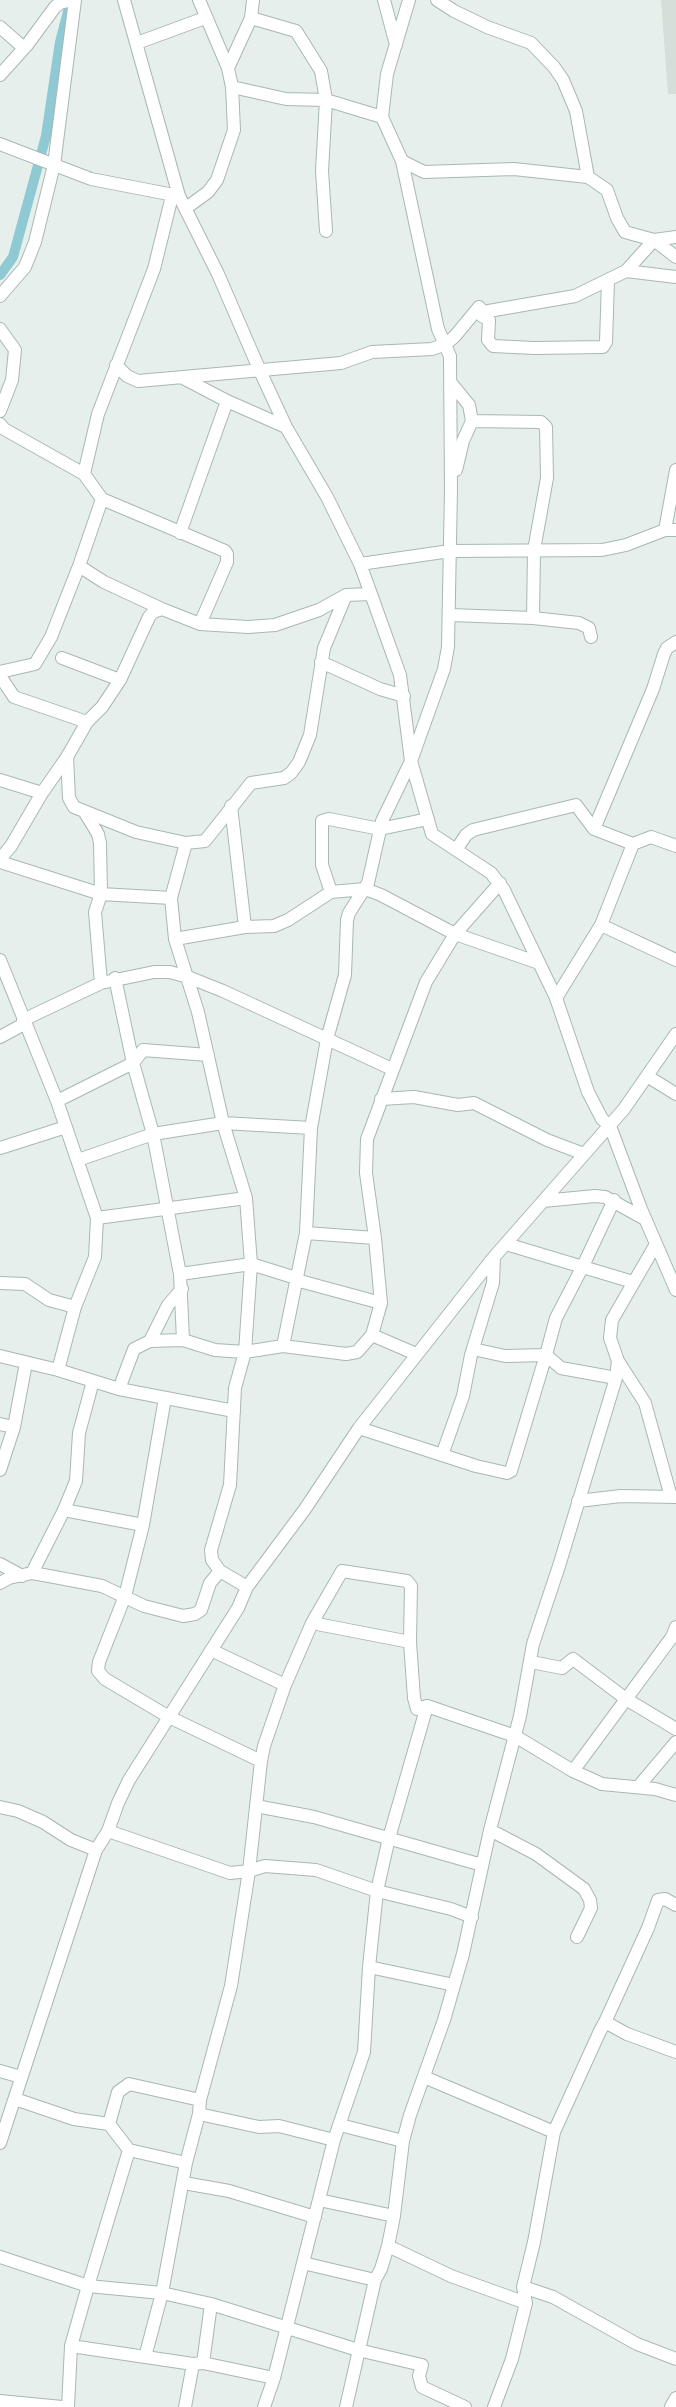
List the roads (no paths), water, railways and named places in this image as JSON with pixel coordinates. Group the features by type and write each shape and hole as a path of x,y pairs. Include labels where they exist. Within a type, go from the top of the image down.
{"street":[{"path":"0,75 55,8 60,3 74,0 54,165 30,255 19,274 0,296"},
{"path":"124,0 137,43 176,196 186,208 218,274 286,427 323,490 360,564 400,675 411,761 432,834 491,873 500,883 556,998 588,1092 602,1119 609,1124 645,1219 676,1290"},
{"path":"186,208 208,192 220,174 234,130 232,86 228,68 205,18 199,0"},
{"path":"228,68 251,18 254,0"},
{"path":"384,0 396,45"},
{"path":"283,1346 306,1233 312,1128 327,1039 345,974 347,920 349,913 365,889 380,829 411,761 444,670 448,647 451,489 450,356 438,329 402,161 382,117 385,86 409,0"},
{"path":"437,0 454,11 487,27 531,43 554,67 563,80 576,111 588,177"},
{"path":"137,43 205,18"},
{"path":"251,18 296,31 321,71 326,100 322,171 326,231"},
{"path":"0,27 24,48"},
{"path":"232,86 286,99 326,100 382,117"},
{"path":"2,145 91,179 176,196"},
{"path":"402,161 429,173 475,168 514,169 588,177 607,190 617,218 625,232 654,240 676,257"},
{"path":"84,474 98,414 154,268 176,196"},
{"path":"479,307 483,312 575,296 626,271 654,240 676,237"},
{"path":"626,271 676,277"},
{"path":"479,307 482,316 489,320 488,340 493,346 599,348 603,347 606,342 608,280"},
{"path":"116,365 127,376 138,380 183,378 260,372 346,362 372,352 432,349 446,344 479,307"},
{"path":"0,328 15,350 12,380 0,411"},
{"path":"183,378 227,401 286,427"},
{"path":"451,383 469,405 472,421 463,440 451,489"},
{"path":"180,533 227,401"},
{"path":"472,421 538,422 545,425 547,478 534,550 533,618"},
{"path":"0,424 4,429 84,474 102,500 222,549 227,554 227,562 200,624"},
{"path":"360,564 450,551 615,548 671,530 676,470"},
{"path":"0,672 35,664 51,637 102,500"},
{"path":"79,566 104,582 200,624 239,627 275,625 319,610 346,595 370,594"},
{"path":"67,757 70,804 143,834 186,843 205,841 231,806 252,783 284,778 291,773 298,762 310,735 321,662 329,633 346,595"},
{"path":"162,609 153,612 145,623 120,680 102,707 87,722 67,757 42,793 0,861 100,894 171,898"},
{"path":"450,616 533,618 584,625 589,628 591,637"},
{"path":"594,829 653,689 664,654 667,648 676,642"},
{"path":"62,658 120,680"},
{"path":"321,662 380,689 404,696"},
{"path":"0,676 14,697"},
{"path":"0,694 87,722"},
{"path":"0,780 42,793"},
{"path":"231,806 245,926"},
{"path":"456,850 466,835 473,830 576,806 594,829 633,844 651,837 676,846"},
{"path":"84,811 100,839 100,894 95,912 101,983"},
{"path":"331,892 322,865 322,821 329,819 380,829 428,819"},
{"path":"186,843 171,898 174,939 188,977 223,1123 246,1198 251,1264 245,1352 236,1380 230,1484 211,1550 212,1560 220,1570 247,1587"},
{"path":"556,998 601,925 633,844"},
{"path":"119,1389 134,1348 150,1341 183,1340 215,1350 245,1352 283,1346 346,1354 357,1352 372,1335 381,1303 375,1238 365,1167 367,1139 419,996 455,934 500,883"},
{"path":"174,939 245,926 274,926 288,920 331,892 365,889 382,895 455,934 539,963"},
{"path":"601,925 676,960"},
{"path":"0,960 57,1101 97,1218 95,1256 76,1307 58,1370"},
{"path":"0,1037 24,1022 101,983 115,978 154,972 188,977 392,1069"},
{"path":"115,978 133,1063 153,1134 166,1210 180,1274 183,1340"},
{"path":"0,2143 96,1850 108,1831 118,1802 129,1780 238,1608 247,1587 305,1509 359,1428 494,1257 624,1109 676,1034"},
{"path":"57,1101 133,1063 144,1050 208,1055"},
{"path":"647,1076 676,1094"},
{"path":"381,1099 414,1097 458,1105 474,1103 547,1140 584,1154"},
{"path":"78,1160 153,1134 223,1123 312,1128"},
{"path":"0,1148 66,1128"},
{"path":"543,1201 595,1196 614,1200 645,1219"},
{"path":"97,1218 246,1198"},
{"path":"359,1428 500,1472 511,1471 556,1318 584,1266 614,1200"},
{"path":"306,1233 375,1238"},
{"path":"506,1244 633,1282"},
{"path":"578,1501 621,1496 674,1497 645,1403 618,1361 610,1338 612,1320 656,1244"},
{"path":"442,1455 463,1396 473,1349 493,1283 494,1257"},
{"path":"180,1274 251,1264 381,1303"},
{"path":"0,1283 25,1284 49,1300 76,1307"},
{"path":"150,1341 168,1305 182,1289"},
{"path":"372,1335 416,1354"},
{"path":"473,1349 505,1356 546,1355 561,1368 616,1378"},
{"path":"0,1356 58,1370 119,1389 234,1411"},
{"path":"346,2407 375,2280 381,2269 388,2246 394,2216 403,2142 410,2115 454,1985 472,1917 490,1830 515,1736 533,1644 616,1378 618,1361"},
{"path":"0,1470 14,1427 26,1362"},
{"path":"27,1575 64,1510 76,1481 79,1433 92,1380"},
{"path":"165,1398 143,1525 125,1596 99,1662 98,1671 105,1679 169,1717 261,1761"},
{"path":"0,1424 14,1427"},
{"path":"64,1510 143,1525"},
{"path":"0,1564 27,1575 102,1586 153,1609 190,1616 201,1610 210,1583 220,1570"},
{"path":"146,2357 162,2293 184,2183 186,2164 199,2114 200,2100 231,1986 249,1871 264,1746 285,1685 312,1623 342,1570 406,1581 411,1586 410,1642 417,1709 427,1706 515,1736 573,1771 602,1784 655,1789 676,1795"},
{"path":"0,1583 9,1578 27,1575"},
{"path":"312,1623 410,1642"},
{"path":"573,1771 675,1634"},
{"path":"211,1650 285,1685"},
{"path":"531,1662 562,1668 573,1659 626,1699 676,1729"},
{"path":"264,2407 274,2378 334,2140 364,2052 369,1967 377,1891 427,1706"},
{"path":"638,1787 676,1742"},
{"path":"256,1806 314,1817 482,1865"},
{"path":"0,1807 18,1811 43,1822 71,1840 96,1850"},
{"path":"490,1830 536,1854 584,1889 590,1900 590,1908 577,1938"},
{"path":"108,1831 226,1872 249,1871 265,1866 316,1870 377,1891 451,1909 472,1917"},
{"path":"494,2407 512,2359 526,2303 523,2287 534,2242 547,2162 554,2132 648,1928 658,1900 664,1899 676,1905"},
{"path":"369,1967 454,1985"},
{"path":"605,2022 627,2034 676,2052"},
{"path":"0,2071 21,2077"},
{"path":"424,2077 554,2132"},
{"path":"108,2124 118,2092 129,2084 200,2100"},
{"path":"15,2099 74,2118 108,2124 129,2150 186,2164"},
{"path":"199,2114 259,2127 279,2126 334,2140"},
{"path":"340,2125 403,2142"},
{"path":"68,2407 71,2346 129,2150"},
{"path":"184,2183 229,2191 315,2217"},
{"path":"319,2200 394,2216"},
{"path":"388,2246 451,2276 526,2303"},
{"path":"0,2256 88,2286 162,2293 211,2304 358,2350 422,2365 419,2376 422,2387 465,2407"},
{"path":"303,2263 375,2280"},
{"path":"523,2287 553,2297 637,2344 676,2359"},
{"path":"186,2407 211,2304"},
{"path":"71,2346 198,2363 274,2378"},
{"path":"671,2407 676,2398"},
{"path":"0,2402 62,2407"}],"waterway":[{"path":"0,275 13,257 46,136 60,42 70,4"}]}
